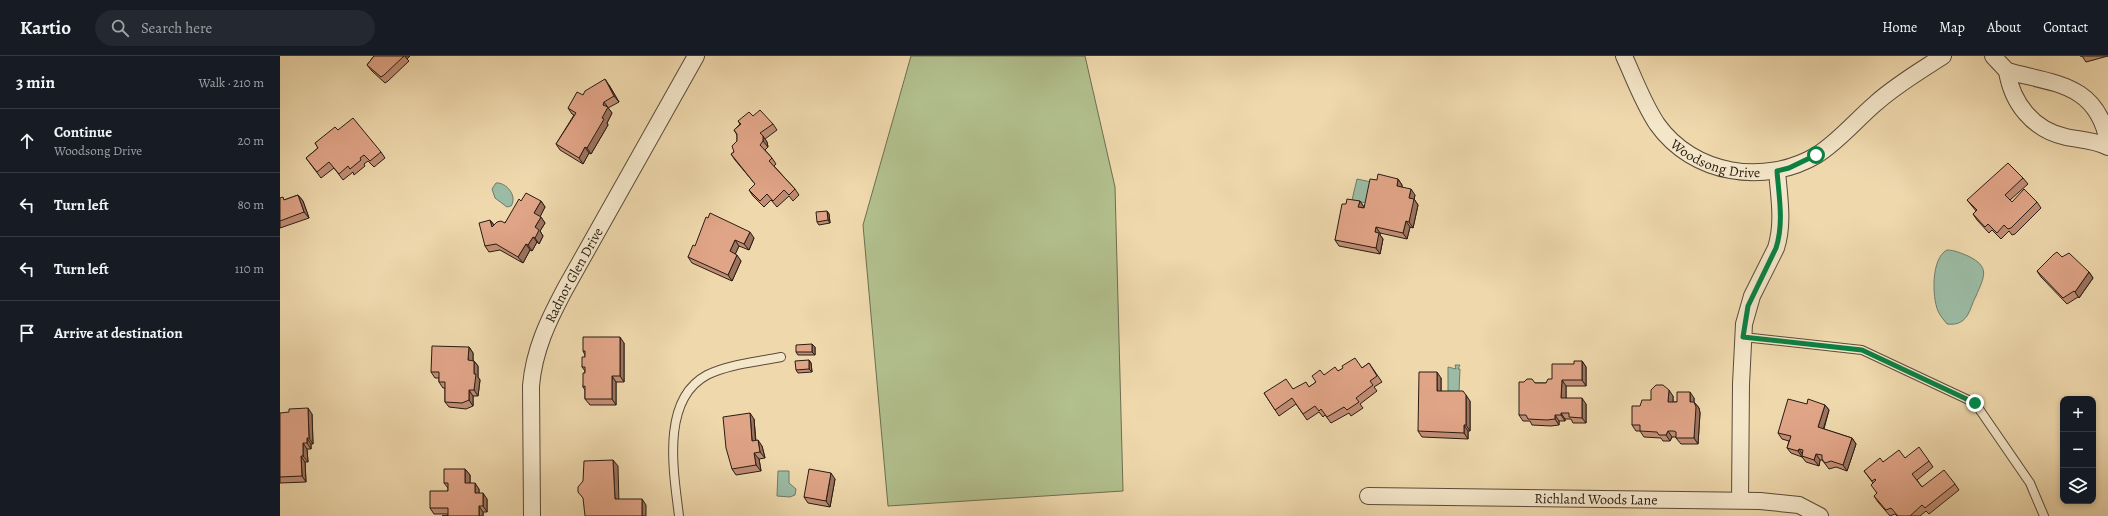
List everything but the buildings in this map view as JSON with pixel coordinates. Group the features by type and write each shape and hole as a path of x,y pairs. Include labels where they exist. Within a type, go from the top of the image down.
{"street":[{"name":"Radnor Glen Drive","path":"532,516 531,386 533,369 539,344 558,301 696,56"},
{"name":"Woodsong Drive","path":"1624,56 1657,124 1685,152 1707,163 1726,170 1755,173 1777,171 1803,162 1826,148 1890,91 1943,56"},
{"path":"1993,56 2007,70 2058,83 2080,93 2098,113 2108,142"},
{"path":"2007,70 2013,94 2032,121 2051,133 2092,141 2108,147"},
{"path":"1740,500 1743,337 1748,306 1779,239 1781,215 1777,171"},
{"name":"Richland Woods Lane","path":"1368,496 1740,500 1795,504 1820,516"}],"lane":[{"path":"1743,337 1862,350 1975,403 2030,483 2044,516"},
{"path":"679,516 674,473 673,439 680,410 690,390 698,381 712,373 781,357"}],"shaded area":[{"path":"911,56 1085,56 1115,187 1123,491 888,506 863,225"},
{"path":"1357,179 1371,182 1366,203 1352,200"},
{"path":"496,183 504,185 510,190 513,198 511,206 507,207 495,198 492,189"},
{"path":"1947,250 1960,253 1975,260 1983,268 1984,273 1968,314 1961,322 1953,324 1947,324 1938,311 1934,288 1934,278 1938,261 1942,254"},
{"path":"1455,365 1460,365 1458,369 1460,369 1459,392 1448,391 1448,367 1456,369"},
{"path":"778,471 789,471 789,483 796,489 795,495 790,497 777,496"}],"route":[{"path":"1816,155 1789,168 1777,171 1781,215 1779,239 1766,271 1748,306 1743,337 1862,350 1975,403"}]}
